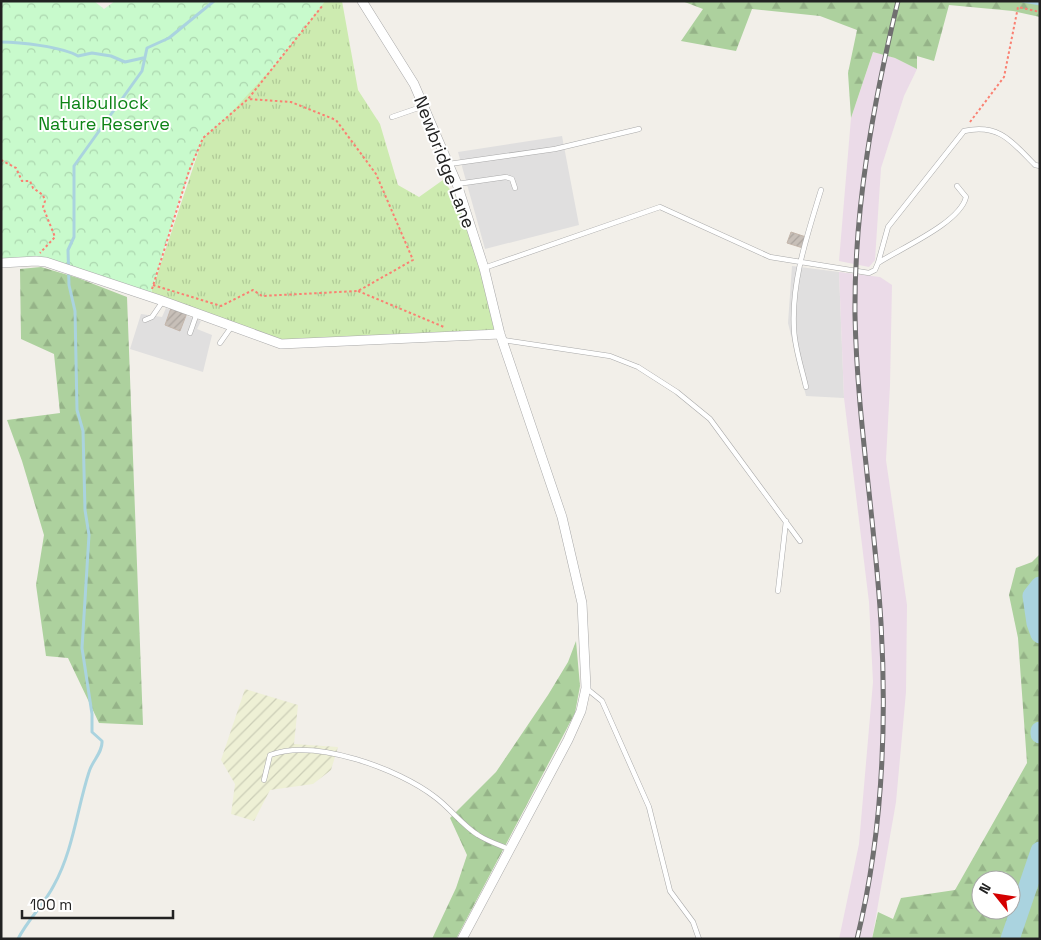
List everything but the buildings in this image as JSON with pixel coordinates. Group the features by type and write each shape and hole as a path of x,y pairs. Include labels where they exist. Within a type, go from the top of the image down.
{"street":[{"name":"Newbridge Lane","path":"362,1 414,84 457,184 484,268 501,337 547,468 574,562 582,603 586,688 581,711 568,740 462,939"},
{"path":"1,264 36,261 73,270 281,344 501,337"}],"lane":[{"path":"392,117 424,106"},
{"path":"484,268 660,207 770,257 869,272 875,270 878,263 888,227 964,131 974,128 992,131 1005,136 1019,147 1035,165 1040,166"},
{"path":"449,164 555,149 638,130"},
{"path":"457,184 506,177 512,179 515,188"},
{"path":"878,263 954,217 964,204 966,197 957,186"},
{"path":"806,387 794,332 794,306 800,261 821,190"},
{"path":"145,320 152,317 164,301"},
{"path":"190,333 197,313"},
{"path":"220,343 232,326"},
{"path":"501,337 610,356 646,372 676,392 710,419 800,541"},
{"path":"778,591 786,521"},
{"path":"586,688 602,701 649,807 670,890 693,922 699,939"},
{"path":"264,780 270,755 280,751 324,752 355,758 415,783 436,797 478,835 509,849"}],"path":[{"path":"150,296 189,171 203,138 248,100 323,5"},
{"path":"964,131 1004,77 1018,7 1040,12"},
{"path":"248,100 291,102 336,120 376,174 413,260 358,292"},
{"path":"1,160 16,168 22,181 30,181 33,188 43,195 45,201 43,207 54,237 39,255"},
{"path":"153,285 221,306 253,290 262,296 358,292 448,328"}],"shaded area":[{"path":"873,52 895,58 917,69 904,96 881,168 875,260 869,267 839,261 851,118"},
{"path":"562,136 579,225 485,249 458,152"},
{"path":"792,266 839,272 844,398 806,396 788,323"},
{"path":"839,272 880,277 892,285 886,460 907,605 906,692 896,802 872,939 839,939 859,844 873,682 869,602 844,398"},
{"path":"166,308 201,321 197,329 212,335 203,372 130,349 141,314 162,317"}],"green space":[{"name":"Halbullock Nature Reserve","path":"1,1 94,1 104,9 115,1 325,1 272,68 229,115 203,138 179,200 150,296 36,261 1,266"},
{"path":"325,1 342,1 358,90 380,124 398,185 419,197 443,180 466,211 500,334 281,344 151,293 203,138 272,68"},
{"path":"682,1 1040,1 1040,17 1013,11 949,5 934,61 917,56 917,69 895,58 873,52 851,118 848,73 857,30 820,16 752,9 736,51 681,41 703,9"},
{"path":"41,267 78,278 127,297 143,725 99,723 68,658 46,656 36,585 44,535 22,461 7,420 60,413 54,354 21,339 20,269"},
{"path":"1040,554 1040,939 872,939 878,912 893,919 901,898 955,890 1027,763 1018,638 1009,595 1016,568 1032,562"},
{"path":"576,641 580,686 575,713 456,939 432,939 456,888 467,855 450,818 496,772 548,695 568,662"},
{"path":"245,689 298,705 294,744 338,747 331,770 313,784 270,790 254,821 231,814 235,784 221,760"}],"waterway":[{"path":"18,939 50,892 60,872 66,858 89,772 102,745 102,741 92,732 92,714 82,648 89,535 85,510 83,431 77,410 75,311 69,285 68,250 74,237 74,166 142,71 147,48 169,38 214,1"},
{"path":"1023,1 1040,4"},
{"path":"1,42 30,44 62,50 78,56 92,53 111,56 125,62 143,58"},
{"path":"1040,586 1032,596 1036,623 1040,634"},
{"path":"1010,939 1040,851"}],"railway":[{"path":"857,939 872,861 881,782 883,662 875,546 856,354 856,275 858,236 867,157 873,118 898,1"}]}
